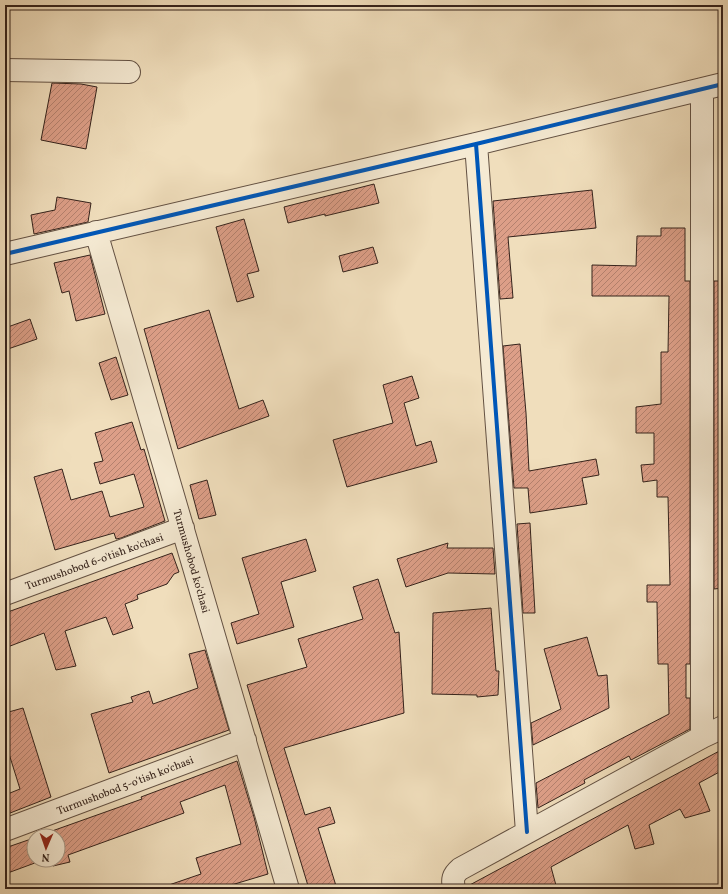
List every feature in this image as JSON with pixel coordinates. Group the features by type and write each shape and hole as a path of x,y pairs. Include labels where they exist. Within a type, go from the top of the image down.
{"street":[{"path":"5,70 129,72"},
{"path":"5,254 476,144 713,86 702,736"},
{"path":"476,144 528,832"},
{"name":"Turmushobod ko'chasi","path":"96,232 288,889"},
{"name":"Turmushobod 6-o'tish ko'chasi","path":"5,594 182,528"},
{"path":"454,889 452,882 453,875 460,869 702,736 723,726"},
{"name":"Turmushobod 5-o'tish ko'chasi","path":"5,830 245,740"}],"building":[{"path":"52,83 81,84 97,87 86,149 41,140"},
{"path":"374,184 379,203 288,223 284,207"},
{"path":"592,190 596,228 508,237 513,298 500,299 493,201"},
{"path":"57,197 91,203 88,222 34,234 31,215 55,210"},
{"path":"244,219 259,271 247,274 254,297 237,302 216,227"},
{"path":"661,228 685,228 685,281 690,281 690,664 686,664 686,698 690,698 690,729 631,760 629,756 584,780 585,783 538,808 536,783 669,714 668,664 658,664 657,602 647,602 647,585 670,585 668,497 657,497 657,480 643,482 641,465 654,464 654,433 636,433 636,407 661,404 661,352 668,352 669,296 592,296 592,265 636,266 637,236 661,236"},
{"path":"373,247 378,263 343,272 339,256"},
{"path":"90,255 105,314 76,321 69,291 62,293 54,263"},
{"path":"714,281 723,281 723,588 714,589"},
{"path":"209,310 239,409 263,400 269,416 178,449 144,329"},
{"path":"30,319 37,339 5,350 5,328"},
{"path":"520,344 529,471 596,459 599,475 582,478 587,504 530,513 528,488 514,488 503,346"},
{"path":"116,357 128,395 111,400 99,363"},
{"path":"412,376 419,398 404,403 416,446 431,441 437,462 347,487 333,440 393,423 383,385"},
{"path":"132,422 141,450 144,449 165,521 121,538 116,539 114,533 55,550 34,477 62,469 71,500 102,491 110,517 144,507 134,474 100,484 94,463 103,461 95,433"},
{"path":"207,480 216,515 199,519 190,485"},
{"path":"530,523 535,613 523,613 517,524"},
{"path":"306,539 316,571 281,582 294,627 237,644 231,623 259,614 242,558"},
{"path":"448,543 447,548 493,548 495,574 448,573 406,587 397,559"},
{"path":"172,553 179,572 174,574 167,584 137,595 138,599 125,604 133,628 113,635 106,617 65,631 76,666 56,670 44,633 5,648 5,613"},
{"path":"378,579 395,633 399,632 404,713 284,748 305,815 330,807 335,823 318,828 337,889 309,889 247,685 307,667 298,639 363,619 353,587"},
{"path":"491,608 496,671 499,671 498,695 477,697 477,695 432,694 433,613"},
{"path":"587,637 598,676 607,675 609,708 533,745 531,723 561,709 544,649"},
{"path":"205,650 229,730 109,773 91,714 133,702 131,697 149,691 153,704 198,688 189,654"},
{"path":"23,708 51,797 5,815 5,795 20,789 5,741 5,713"},
{"path":"723,749 723,770 699,783 710,811 685,818 680,809 649,825 654,844 635,849 628,825 551,867 557,889 466,889 466,887"},
{"path":"237,761 254,817 268,874 218,889 166,889 166,886 201,874 196,858 241,844 225,785 180,802 184,813 68,855 70,862 66,863 66,828 60,828 142,799 141,797"},
{"path":"26,841 26,866 5,874 5,848"}],"cycle path":[{"path":"5,254 476,144 723,84"},
{"path":"476,144 527,832"}]}
